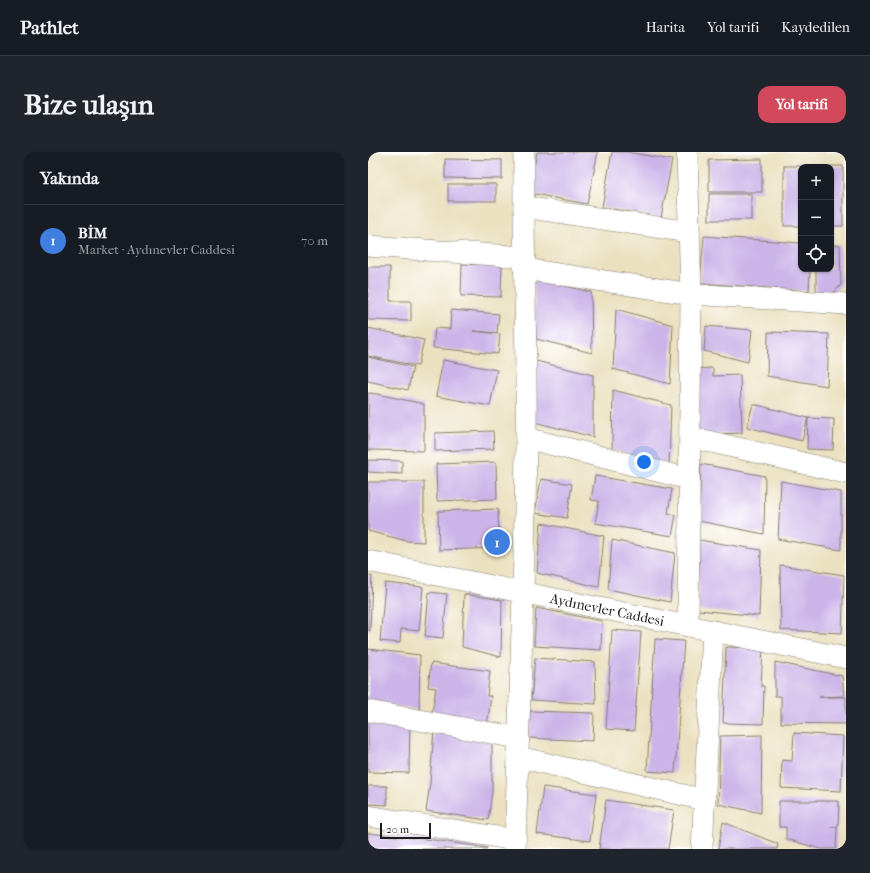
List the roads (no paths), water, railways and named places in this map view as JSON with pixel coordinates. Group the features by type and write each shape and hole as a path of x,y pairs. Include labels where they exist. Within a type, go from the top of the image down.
{"street":[{"path":"368,816 515,845 519,747 526,438 524,152"},
{"path":"687,152 692,294 688,626"},
{"path":"524,207 689,232"},
{"path":"368,246 524,263 692,294 846,304"},
{"path":"690,437 846,473"},
{"path":"526,438 689,479"},
{"name":"Aydınevler Caddesi","path":"368,561 846,658"},
{"path":"702,849 713,631"},
{"path":"368,711 519,747 705,800"}],"place":[{"name":"BİM","path":"497,542"}]}
